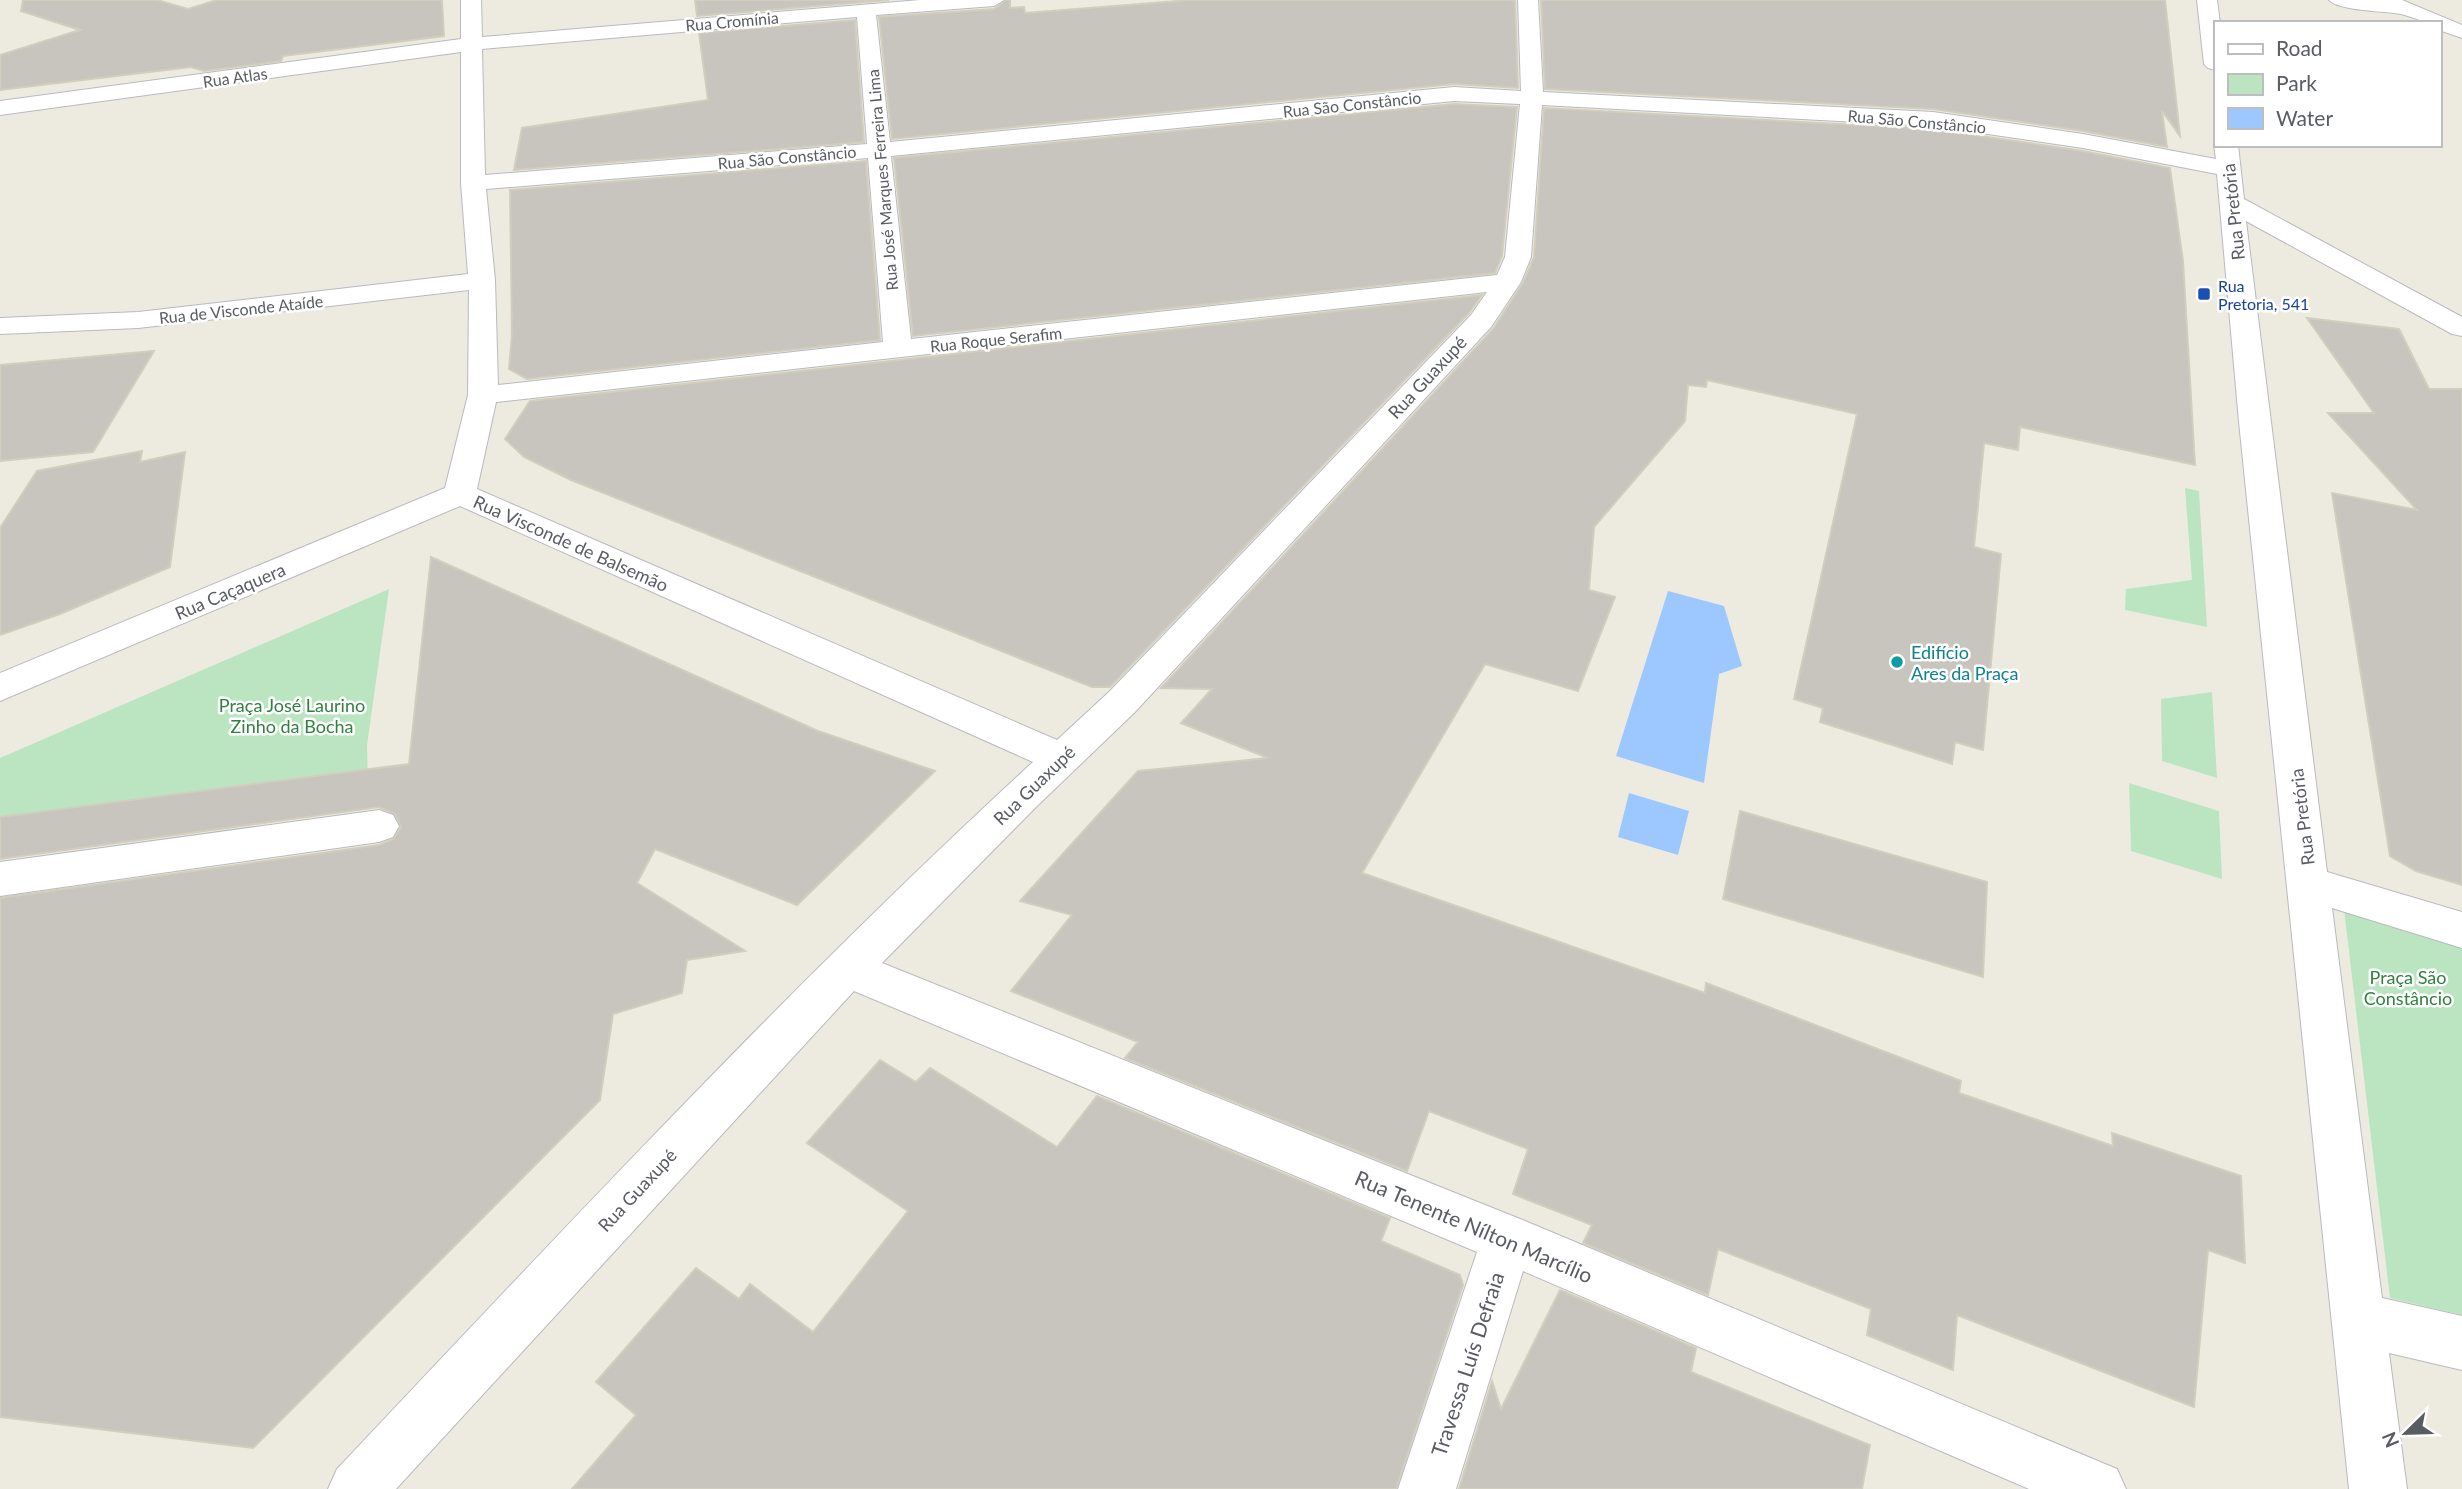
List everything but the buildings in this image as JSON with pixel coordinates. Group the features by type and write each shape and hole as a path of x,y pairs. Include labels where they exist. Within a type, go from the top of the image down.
{"street":[{"name":"Rua Visconde de Balsemão","path":"471,0 473,183 482,280 483,395 460,494 1060,758"},
{"name":"Rua Cromínia","path":"470,44 994,0"},
{"name":"Rua Guaxupé","path":"357,1489 848,969 1060,758 1122,702 1481,321 1508,282 1518,257 1532,98 1528,0"},
{"path":"2207,0 2214,56"},
{"path":"2339,0 2405,9"},
{"path":"2385,0 2435,21"},
{"name":"Rua José Marques Ferreira Lima","path":"866,10 898,350"},
{"path":"2441,24 2462,32"},
{"name":"Rua Atlas","path":"0,108 470,44"},
{"name":"Rua São Constâncio","path":"473,183 879,150 1454,94 1933,119 2084,142 2229,172 2462,328"},
{"name":"Rua Pretória","path":"2229,172 2255,422 2378,1489"},
{"name":"Rua de Visconde Ataíde","path":"0,326 152,319 482,280"},
{"name":"Rua Roque Serafim","path":"483,395 1508,282"},
{"name":"Rua Caçaquera","path":"0,688 460,494"},
{"path":"0,879 379,826"},
{"path":"2310,884 2462,930"},
{"name":"Rua Tenente Nílton Marcílio","path":"848,969 1507,1239 2097,1489"},
{"name":"Travessa Luís Defraia","path":"1427,1489 1507,1239"},
{"path":"2360,1320 2462,1343"}],"green space":[{"path":"2185,488 2199,491 2207,627 2125,610 2126,589 2192,580"},
{"name":"Praça José Laurino Zinho da Bocha","path":"389,589 367,745 368,785 0,832 0,758"},
{"path":"2212,692 2217,778 2162,761 2161,699"},
{"path":"2129,783 2219,811 2222,879 2131,851"},
{"name":"Praça São Constâncio","path":"2344,909 2462,946 2462,1315 2390,1298"}],"water":[{"path":"1668,591 1724,606 1742,666 1719,674 1704,783 1616,756"},
{"path":"1629,793 1689,811 1678,855 1618,837"}],"place":[{"name":"Rua Pretoria, 541","path":"2204,294"},
{"name":"Edifício Ares da Praça","path":"1897,662"}]}
